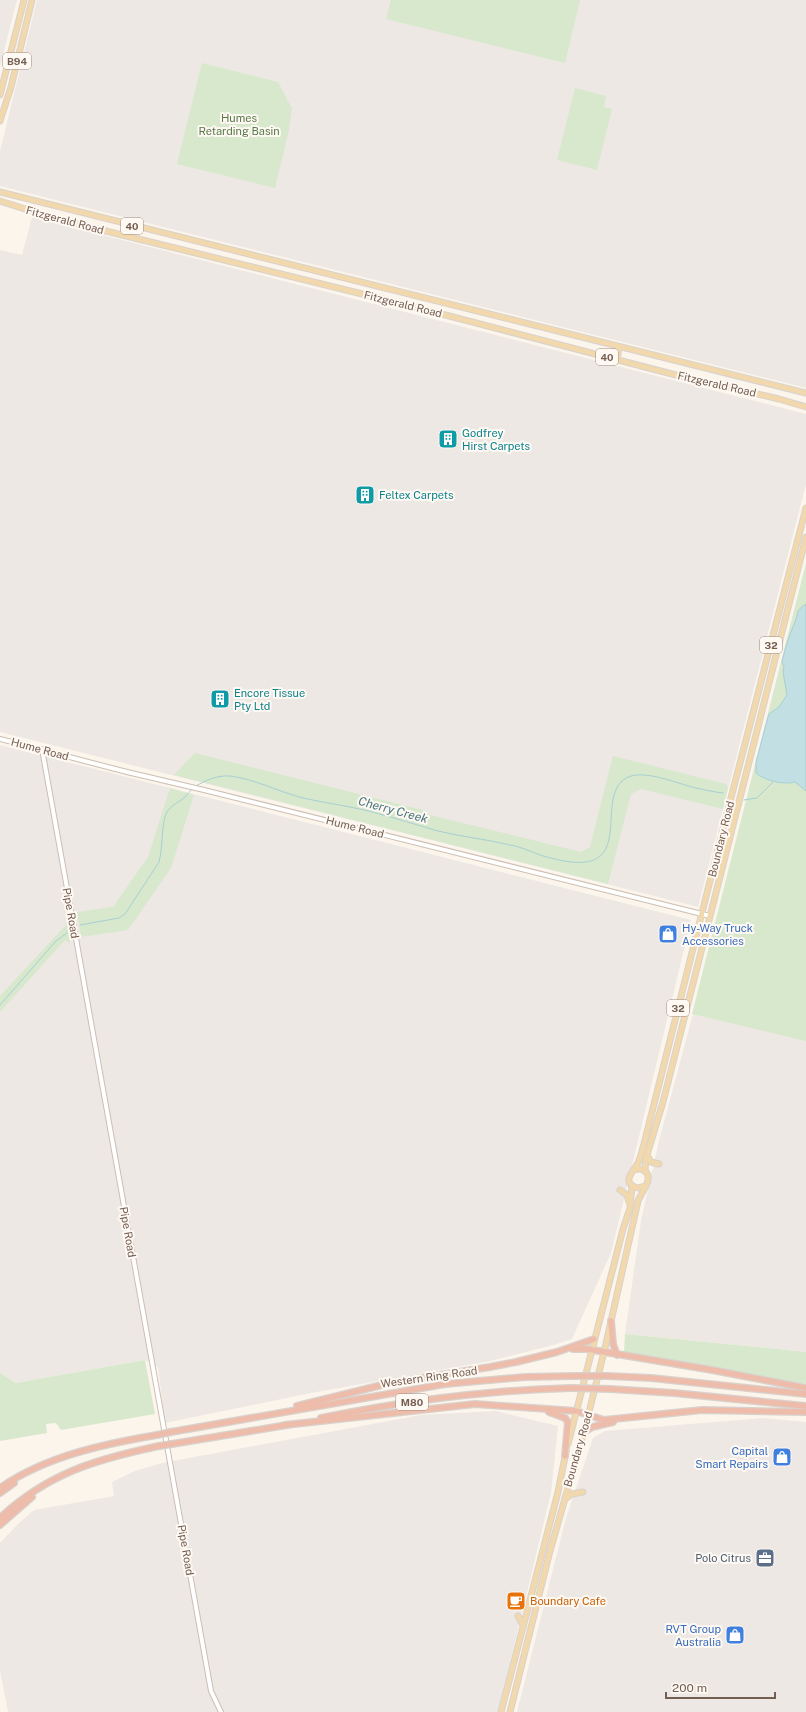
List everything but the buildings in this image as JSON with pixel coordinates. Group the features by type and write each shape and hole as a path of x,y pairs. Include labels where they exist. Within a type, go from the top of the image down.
{"highway":[{"path":"611,1321 613,1344 617,1355"},
{"path":"557,1352 594,1340"},
{"path":"268,1415 384,1384 490,1367 557,1352 579,1349 712,1370 806,1388"},
{"name":"Western Ring Road","path":"60,1459 109,1444 170,1432 445,1384 517,1377 607,1376 650,1378 806,1394"},
{"name":"Western Ring Road","path":"66,1472 114,1456 159,1446 399,1404 451,1396 526,1389 610,1389 674,1393 806,1406"},
{"path":"285,1425 465,1404 576,1411 604,1420 716,1410 806,1412"},
{"path":"539,1409 559,1415 566,1420 568,1427 565,1456"},
{"path":"584,1432 595,1426 655,1415"},
{"path":"0,1488 36,1467 60,1459"},
{"path":"0,1493 37,1470 60,1459"},
{"path":"0,1518 22,1500 66,1472"},
{"path":"0,1525 24,1503 66,1472"}],"main road":[{"name":"B94","path":"0,121 11,87 32,0"},
{"name":"B94","path":"0,95 24,3"},
{"path":"24,3 30,7"},
{"path":"12,48 20,50"},
{"path":"3,85 11,87"},
{"name":"Fitzgerald Road","path":"0,192 806,393"},
{"name":"Fitzgerald Road","path":"0,201 58,219 263,269 806,407"},
{"path":"0,205 10,204"},
{"path":"263,269 265,259"},
{"path":"617,360 619,347"},
{"name":"Boundary Road","path":"634,1170 642,1152 806,508"},
{"name":"Boundary Road","path":"645,1170 647,1154 661,1110 806,537"},
{"path":"735,782 743,784"},
{"path":"647,1154 651,1162 659,1164"},
{"path":"634,1170 645,1170"},
{"name":"32","path":"632,1186 629,1177 634,1170"},
{"name":"32","path":"645,1170 649,1178 645,1186"},
{"path":"632,1186 640,1188 645,1186"},
{"name":"Boundary Road","path":"501,1712 558,1490 591,1350 630,1208 632,1186"},
{"name":"Boundary Road","path":"510,1712 550,1551 584,1432 604,1353 638,1201 645,1186"},
{"path":"620,1190 627,1195 630,1208"},
{"path":"564,1500 571,1494 582,1492"},
{"path":"523,1626 520,1614 528,1606"}],"street":[{"name":"Hume Road","path":"0,739 710,916"},
{"name":"Pipe Road","path":"42,749 210,1683 214,1698 221,1712"}],"shaded area":[{"path":"0,0 17,0 0,66"},
{"path":"37,0 806,0 806,388 0,186 0,151"},
{"path":"32,217 806,414 806,484 698,907 0,732 0,250 22,255"},
{"path":"0,745 691,920 611,1253 572,1339 490,1361 311,1393 165,1423 158,1367 145,1360 16,1383 0,1373"},
{"path":"693,1014 806,1040 806,1352 625,1334 641,1221 659,1141"},
{"path":"496,1411 558,1426 551,1493 498,1712 8,1712 0,1671 0,1543 34,1510 114,1496 112,1482 135,1471 162,1463 421,1415"},
{"path":"763,1418 806,1422 806,1712 517,1712 566,1518 593,1438 605,1431"}],"green space":[{"path":"391,0 580,0 565,63 386,19"},
{"name":"Humes Retarding Basin","path":"202,63 278,82 292,108 289,130 275,188 177,164"},
{"path":"575,88 606,96 604,107 612,109 597,170 557,160"},
{"path":"806,563 806,1041 692,1014"},
{"path":"195,753 423,810 422,813 581,852 590,847 613,756 726,784 728,787 723,809 641,789 631,794 608,884 174,775"},
{"path":"170,788 194,795 171,868 128,930 81,937 77,912 113,907 148,857"},
{"path":"67,924 70,944 65,940 0,1012 0,996"},
{"path":"625,1334 806,1352 806,1384 624,1353"},
{"path":"145,1360 155,1414 61,1430 56,1423 46,1424 47,1433 0,1441 0,1373 16,1383"}],"water":[{"path":"806,604 806,791 795,782 775,782 760,776 756,773 756,762 769,714 779,707 787,695 783,672 784,666 782,662 787,642 798,612 800,608"}],"waterway":[{"name":"Cherry Creek","path":"196,786 217,777 230,776 258,783 303,798 363,810 438,831 515,846 547,857 578,862 596,859 606,848 610,833 613,799 619,785 631,776 646,775 713,792 723,793"},
{"name":"Cherry Creek","path":"744,800 757,798 774,781"},
{"name":"Cherry Creek","path":"80,925 119,918 125,914 159,862 164,822 167,812 192,789"},
{"name":"Cherry Creek","path":"0,1005 56,941 67,933"}],"place":[{"name":"Godfrey Hirst Carpets","path":"448,439"},
{"name":"Feltex Carpets","path":"365,495"},
{"name":"Encore Tissue Pty Ltd","path":"220,699"},
{"name":"Hy-Way Truck Accessories","path":"668,934"},
{"name":"Capital Smart Repairs","path":"782,1457"},
{"name":"Polo Citrus","path":"765,1558"},
{"name":"Boundary Cafe","path":"516,1601"},
{"name":"RVT Group Australia","path":"735,1635"}]}
